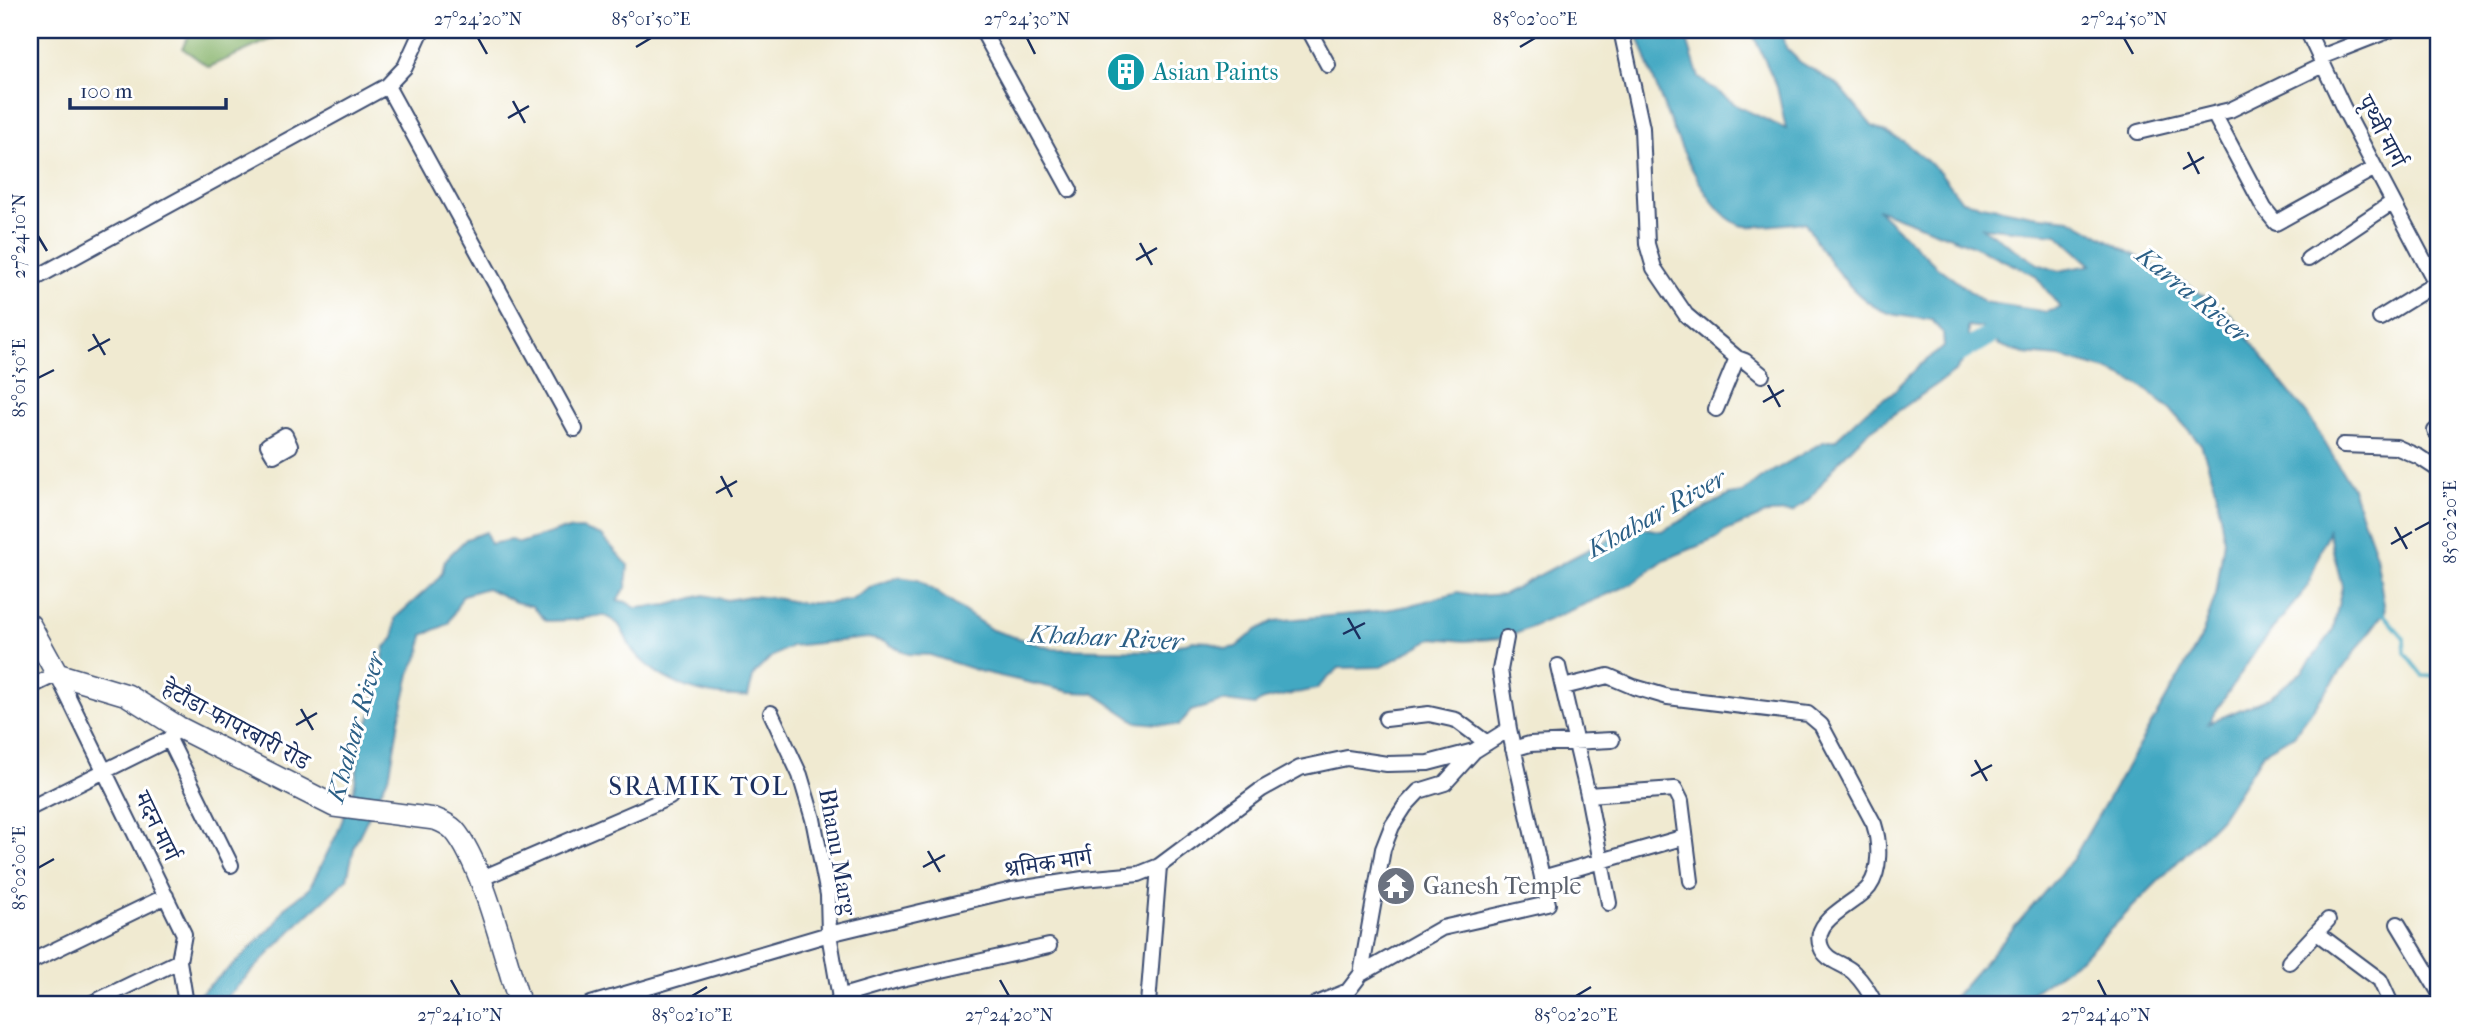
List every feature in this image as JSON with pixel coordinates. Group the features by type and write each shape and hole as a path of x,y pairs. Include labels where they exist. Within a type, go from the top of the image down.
{"highway":[{"path":"30,625 57,674"},
{"name":"हेटौडा-फापरबारी रोड","path":"57,674 127,695 173,733 334,806 435,820 448,825 467,851 480,879 520,1004"}],"street":[{"path":"30,281 387,86 405,67 422,30"},
{"path":"982,30 1070,190"},
{"path":"1308,30 1328,65"},
{"path":"1621,30 1642,128 1647,244 1654,268 1686,316 1762,375"},
{"name":"पृथ्वी मार्ग","path":"2307,30 2375,169 2437,286"},
{"path":"2138,132 2230,110 2322,61 2390,30"},
{"path":"387,86 575,429"},
{"path":"2214,114 2264,208 2276,223 2375,169"},
{"path":"2308,259 2393,202"},
{"path":"2380,318 2437,286"},
{"path":"1716,409 1737,358"},
{"path":"2343,445 2396,447 2439,470"},
{"path":"1316,1004 1348,991 1362,974 1442,928 1548,904 1509,729 1500,670 1506,638"},
{"path":"1558,666 1609,903"},
{"path":"30,687 57,674"},
{"name":"मदन मार्ग","path":"57,674 184,934 179,961 186,1004"},
{"path":"1563,687 1608,676 1668,697 1808,714 1821,725 1863,802 1879,838 1877,867 1869,887 1826,922 1819,935 1821,947 1832,959 1852,970 1868,989 1875,1004"},
{"name":"Bhanu Marg","path":"771,713 800,775 813,819 828,895 829,934 840,1000"},
{"path":"1386,719 1429,714 1456,720 1488,743"},
{"name":"श्रमिक मार्ग","path":"592,1004 829,934 1012,890 1139,874 1159,866 1262,789 1300,768 1347,758 1387,764 1428,763 1474,751 1509,729"},
{"path":"30,808 105,772 173,733 230,865"},
{"path":"1513,749 1530,744 1612,740"},
{"path":"1362,974 1383,849 1392,826 1419,791 1445,783 1474,751"},
{"path":"1588,796 1675,789 1681,801 1692,881"},
{"path":"480,879 670,797"},
{"path":"1542,878 1685,838"},
{"path":"1149,1004 1159,866"},
{"path":"30,962 166,896"},
{"path":"2289,962 2328,920"},
{"path":"2398,924 2439,992"},
{"path":"2317,933 2380,981 2391,1004"},
{"path":"840,1000 897,980 1049,946"},
{"path":"90,1004 179,961"}],"green space":[{"path":"192,30 292,30 209,67 182,48"}],"water":[{"name":"Karra River","path":"1638,30 1684,30 1699,78 1739,107 1786,129 1777,87 1751,30 1782,30 1786,48 1800,62 1838,85 1872,126 1903,141 1940,172 1962,201 2032,215 2070,219 2187,284 2232,316 2308,415 2352,488 2376,555 2385,611 2294,735 2264,752 2221,818 2083,957 2016,1004 1948,1004 2073,859 2200,640 2216,595 2224,540 2216,488 2201,444 2170,409 2139,384 2110,371 2060,357 2024,354 1999,345 1982,328 1968,326 1968,354 1956,371 1865,434 1839,461 1810,498 1793,512 1768,513 1724,532 1718,538 1664,560 1632,584 1506,638 1465,641 1433,638 1381,667 1339,668 1316,689 1263,700 1255,705 1225,701 1191,711 1178,726 1137,722 1093,693 1071,692 982,672 930,655 908,654 885,642 868,638 791,646 770,658 754,674 748,696 716,695 686,687 658,673 634,652 618,624 604,615 546,621 532,606 515,602 487,588 463,595 448,624 423,635 420,654 411,670 390,773 355,844 347,879 299,923 220,1004 188,1004 276,923 285,907 309,889 337,834 354,789 362,738 372,713 385,647 394,638 395,618 434,583 442,573 445,560 466,539 486,532 490,544 511,540 520,543 560,530 582,529 602,536 628,565 626,588 617,600 636,608 668,605 704,595 727,600 750,596 801,603 831,603 851,600 873,586 899,577 918,580 992,630 1053,649 1158,651 1192,641 1211,642 1226,649 1236,647 1255,631 1274,621 1374,612 1458,592 1478,596 1504,594 1637,527 1662,531 1729,495 1742,493 1761,478 1823,442 1835,440 1944,347 1943,334 1932,320 1889,313 1864,299 1840,275 1805,222 1745,226 1724,214 1693,171 1666,113","holes":["1877,209 1969,244 2035,275 2060,308 2047,312 1984,302 1936,266","1981,227 2057,234 2091,265 2058,271 2038,264","2328,531 2342,586 2333,631 2302,672 2268,698 2208,723 2261,643 2307,588"]}],"waterway":[{"name":"Khahar River","path":"1948,360 1997,331 2014,335"},
{"path":"2381,611 2404,638 2405,653 2423,676 2439,677"}],"place":[{"name":"Asian Paints","path":"1126,72"},
{"name":"Ganesh Temple","path":"1396,886"}],"district":[{"name":"SRAMIK TOL","path":"699,786"}]}
